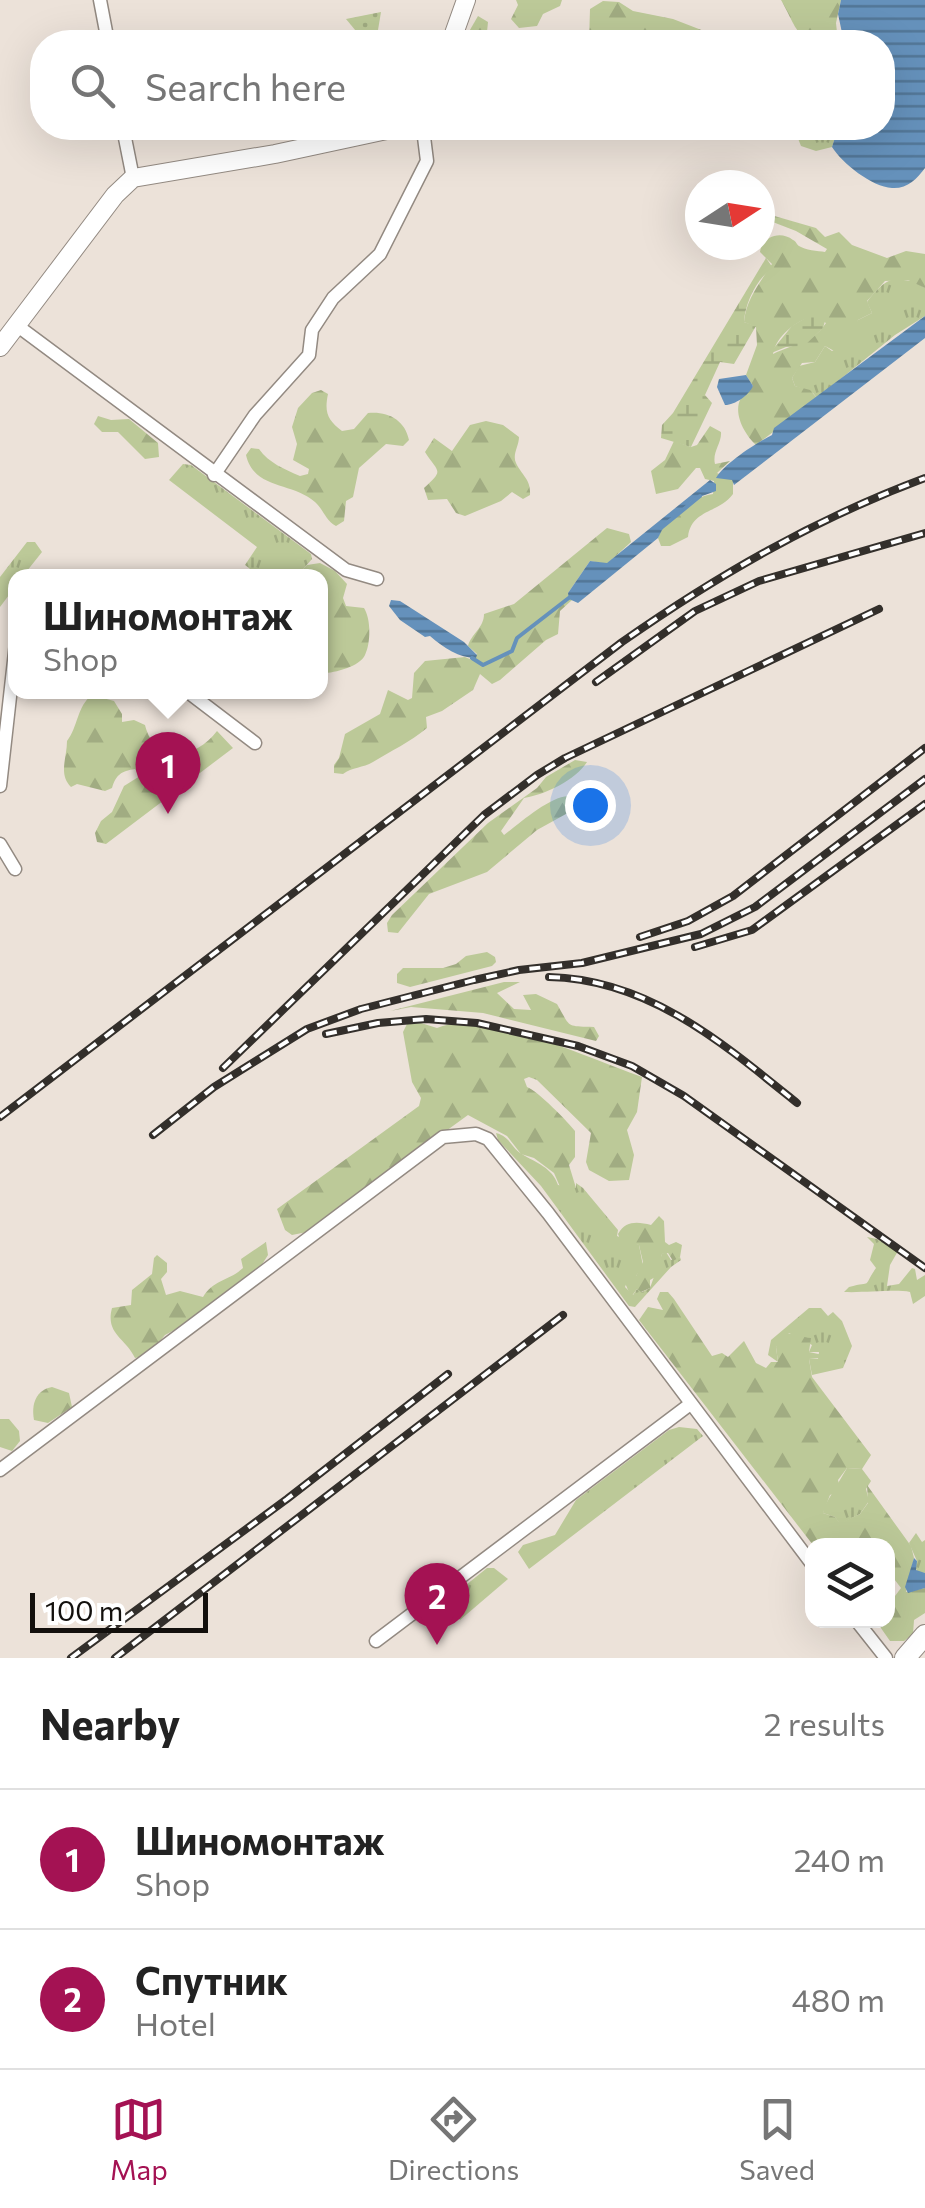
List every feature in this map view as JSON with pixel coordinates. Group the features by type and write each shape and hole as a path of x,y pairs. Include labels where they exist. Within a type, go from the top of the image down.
{"main road":[{"path":"905,1658 925,1635"}],"street":[{"path":"100,0 106,30"},
{"path":"455,30 466,0"},
{"path":"126,140 133,178"},
{"path":"0,346 7,318 133,178 340,140"},
{"path":"214,475 255,414 309,356 312,330 333,298 380,254 427,162 424,140"},
{"path":"7,318 346,570 377,580"},
{"path":"0,786 6,667"},
{"path":"197,699 255,743"},
{"path":"0,844 15,868"},
{"path":"0,1470 443,1137 463,1134 488,1139 805,1555"},
{"path":"376,1641 690,1405"},
{"path":"862,1628 886,1658"}],"green space":[{"path":"516,0 562,0 560,6 543,14 537,26 519,28 511,19 518,5"},
{"path":"781,0 841,0 837,30 796,28"},
{"path":"603,1 619,2 633,11 701,30 589,30 590,9"},
{"path":"381,12 378,30 355,30 346,19"},
{"path":"478,16 488,22 487,30 470,30"},
{"path":"799,140 834,140 832,147 816,151 801,146"},
{"path":"775,216 816,228 825,237 839,232 852,245 887,258 906,251 925,254 925,288 908,280 885,281 867,301 872,313 858,320 855,338 836,352 825,346 815,362 802,363 792,378 795,386 810,390 817,398 756,445 744,430 738,411 741,398 753,386 746,375 757,345 756,327 744,322 745,314 772,264 768,260 775,260 775,236 788,237 805,248 825,252 827,249 775,223","holes":["813,316 826,323 808,340 773,354 782,335 800,322"]},
{"path":"767,260 773,268 757,284 745,315 744,322 756,326 734,364 720,362 705,395 712,403 691,447 661,438 662,425"},
{"path":"894,279 913,281 925,288 925,316 895,335 817,398 795,386 792,378 799,366 815,362 825,346 832,351 843,345 858,320 872,313 869,299"},
{"path":"822,308 827,314 823,328 804,346 786,347 769,354 792,326"},
{"path":"321,390 328,394 328,416 342,431 354,429 368,413 382,414 400,422 409,440 403,446 386,444 359,468 353,497 346,501 344,521 336,526 306,496 257,474 246,455 251,448 259,449 283,468 300,476 308,474 309,469 293,460 297,444 292,427 298,408 312,393"},
{"path":"98,416 129,419 158,443 159,457 145,459 118,432 102,432 94,424"},
{"path":"486,421 503,425 519,437 515,460 528,481 530,495 523,499 512,492 501,501 465,516 456,513 447,499 428,500 424,488 437,471 425,452 434,438 452,451 470,425"},
{"path":"710,426 721,432 715,464 730,461 717,473 733,480 733,494 694,521 688,537 661,546 658,538 666,523 688,504 713,494 714,481 705,479 700,468 696,468 678,489 656,494 651,471 665,460 674,441 697,445"},
{"path":"183,464 191,465 311,554 312,559 303,569 250,569 245,565 257,547 169,480"},
{"path":"607,528 629,534 631,542 607,564 590,561 568,593 572,600 560,611 558,634 500,680 492,684 480,674 473,690 426,717 427,728 407,742 369,764 343,774 334,773 345,734 380,714 388,690 408,700 412,698 414,673 425,661 465,657 472,660 477,654 468,646 484,614 514,604"},
{"path":"27,542 35,542 42,552 29,569 8,569 8,596 0,607 0,577"},
{"path":"320,563 335,571 347,584 343,598 346,606 364,608 368,618 367,650 362,659 345,669 328,673 328,569 303,569"},
{"path":"88,699 114,701 122,722 134,720 145,725 150,738 167,752 177,754 198,748 217,731 233,748 106,844 97,842 95,833 101,821 112,812 124,786 140,776 135,769 126,771 105,791 77,784 71,787 64,771 67,741"},
{"path":"575,760 587,762 559,786 524,798 501,831 504,835 560,797 568,796 575,809 537,830 487,872 429,894 398,933 388,932 387,923 392,915 488,823 537,788 546,777"},
{"path":"487,952 495,957 492,966 410,987 397,983 397,974 403,968 443,968 466,956"},
{"path":"504,982 520,982 497,993 514,1009 531,1010 523,995 536,994 557,1004 570,1024 594,1027 599,1036 596,1041 483,1013 411,1007 390,1011"},
{"path":"407,1024 437,1028 457,1024 510,1030 642,1077 637,1112 627,1130 634,1155 629,1180 609,1181 589,1170 586,1162 591,1133 537,1080 529,1077 524,1079 527,1087 575,1131 575,1157 569,1165 576,1188 561,1189 554,1173 534,1158 521,1154 507,1136 468,1115 307,1232 292,1235 285,1230 277,1209 419,1106 421,1098 412,1082 403,1032"},
{"path":"496,1133 548,1170 558,1185 576,1188 576,1183 583,1188 618,1230 617,1236 639,1245 643,1266 636,1276 629,1277 625,1287 633,1295 637,1289 642,1292 650,1288 662,1254 666,1252 671,1260 681,1260 635,1307 629,1306 541,1186 498,1140"},
{"path":"659,1216 664,1221 665,1242 682,1245 680,1257 673,1261 668,1253 662,1254 650,1288 641,1292 637,1289 631,1297 622,1276 636,1276 643,1262 639,1245 621,1242 618,1234 629,1224 651,1225"},
{"path":"867,1237 898,1251 890,1265 887,1286 899,1284 912,1268 917,1280 925,1275 925,1296 913,1304 910,1292 844,1292 867,1283 876,1268 870,1260 874,1244"},
{"path":"266,1242 268,1255 261,1266 165,1335 148,1355 135,1358 114,1330 112,1308 131,1305 132,1290 152,1274 157,1255 167,1263 167,1272 161,1279 166,1295 180,1291 203,1297 243,1268 241,1259"},
{"path":"660,1292 668,1292 712,1356 722,1353 728,1357 744,1341 756,1363 766,1368 771,1362 778,1362 776,1347 781,1334 811,1338 809,1352 823,1355 809,1359 812,1377 871,1455 862,1469 847,1468 838,1480 841,1491 830,1495 823,1513 840,1523 860,1514 868,1503 867,1485 911,1546 914,1558 906,1592 925,1588 925,1613 914,1620 913,1634 904,1641 890,1641 881,1628 895,1628 895,1596 901,1588 895,1580 895,1538 808,1538 639,1320 648,1307 663,1310 657,1299"},
{"path":"809,1308 821,1308 828,1316 833,1312 842,1321 852,1346 843,1368 812,1375 809,1359 818,1359 819,1352 809,1352 812,1345 789,1333 776,1347 778,1362 768,1355 771,1340"},
{"path":"52,1387 69,1393 72,1407 48,1423 34,1420 36,1399"},
{"path":"0,1419 9,1419 19,1431 20,1441 12,1451 0,1447"},
{"path":"697,1429 703,1436 529,1569 518,1552 523,1545 555,1535 576,1500 669,1430"},
{"path":"847,1468 862,1469 871,1481 866,1489 869,1501 860,1514 840,1524 835,1517 823,1513"},
{"path":"916,1533 922,1542 925,1540 925,1573 914,1566 917,1561 909,1543"},
{"path":"487,1568 494,1568 508,1579 460,1620 450,1598"}],"water":[{"path":"841,0 925,0 925,168 902,187 884,187 867,179 832,147 834,140 895,140 895,30 841,30 838,14"},
{"path":"925,316 925,338 734,485 732,480 716,478 733,460 772,435 774,428"},
{"path":"746,375 751,389 725,405 717,387 719,379"},
{"path":"710,480 716,484 716,491 694,499 666,522 658,538 578,603 569,599 568,593 590,561 607,563"},
{"path":"391,600 400,601 464,642 476,658 452,651 400,620 389,606"},
{"path":"914,1558 916,1570 925,1573 925,1588 908,1593 905,1587"}],"waterway":[{"path":"661,528 700,496"},
{"path":"472,658 483,665 512,651 517,638 570,597"}],"railway":[{"path":"0,1117 622,642 768,550 925,478"},
{"path":"596,682 695,611 759,581 925,533"},
{"path":"223,1068 484,815 537,775 565,758 879,609"},
{"path":"640,937 688,921 733,896 925,748"},
{"path":"153,1135 214,1087 307,1029 361,1009 519,970 582,963 701,934 755,907 925,779"},
{"path":"695,947 752,930 925,804"},
{"path":"549,977 619,989 651,1002 712,1037 797,1103"},
{"path":"326,1034 378,1023 426,1019 477,1023 578,1046 632,1066 684,1096 925,1268"},
{"path":"115,1658 563,1315"},
{"path":"71,1658 448,1374"}],"place":[{"name":"Шиномонтаж","path":"168,814"},
{"name":"Спутник","path":"437,1645"}]}
